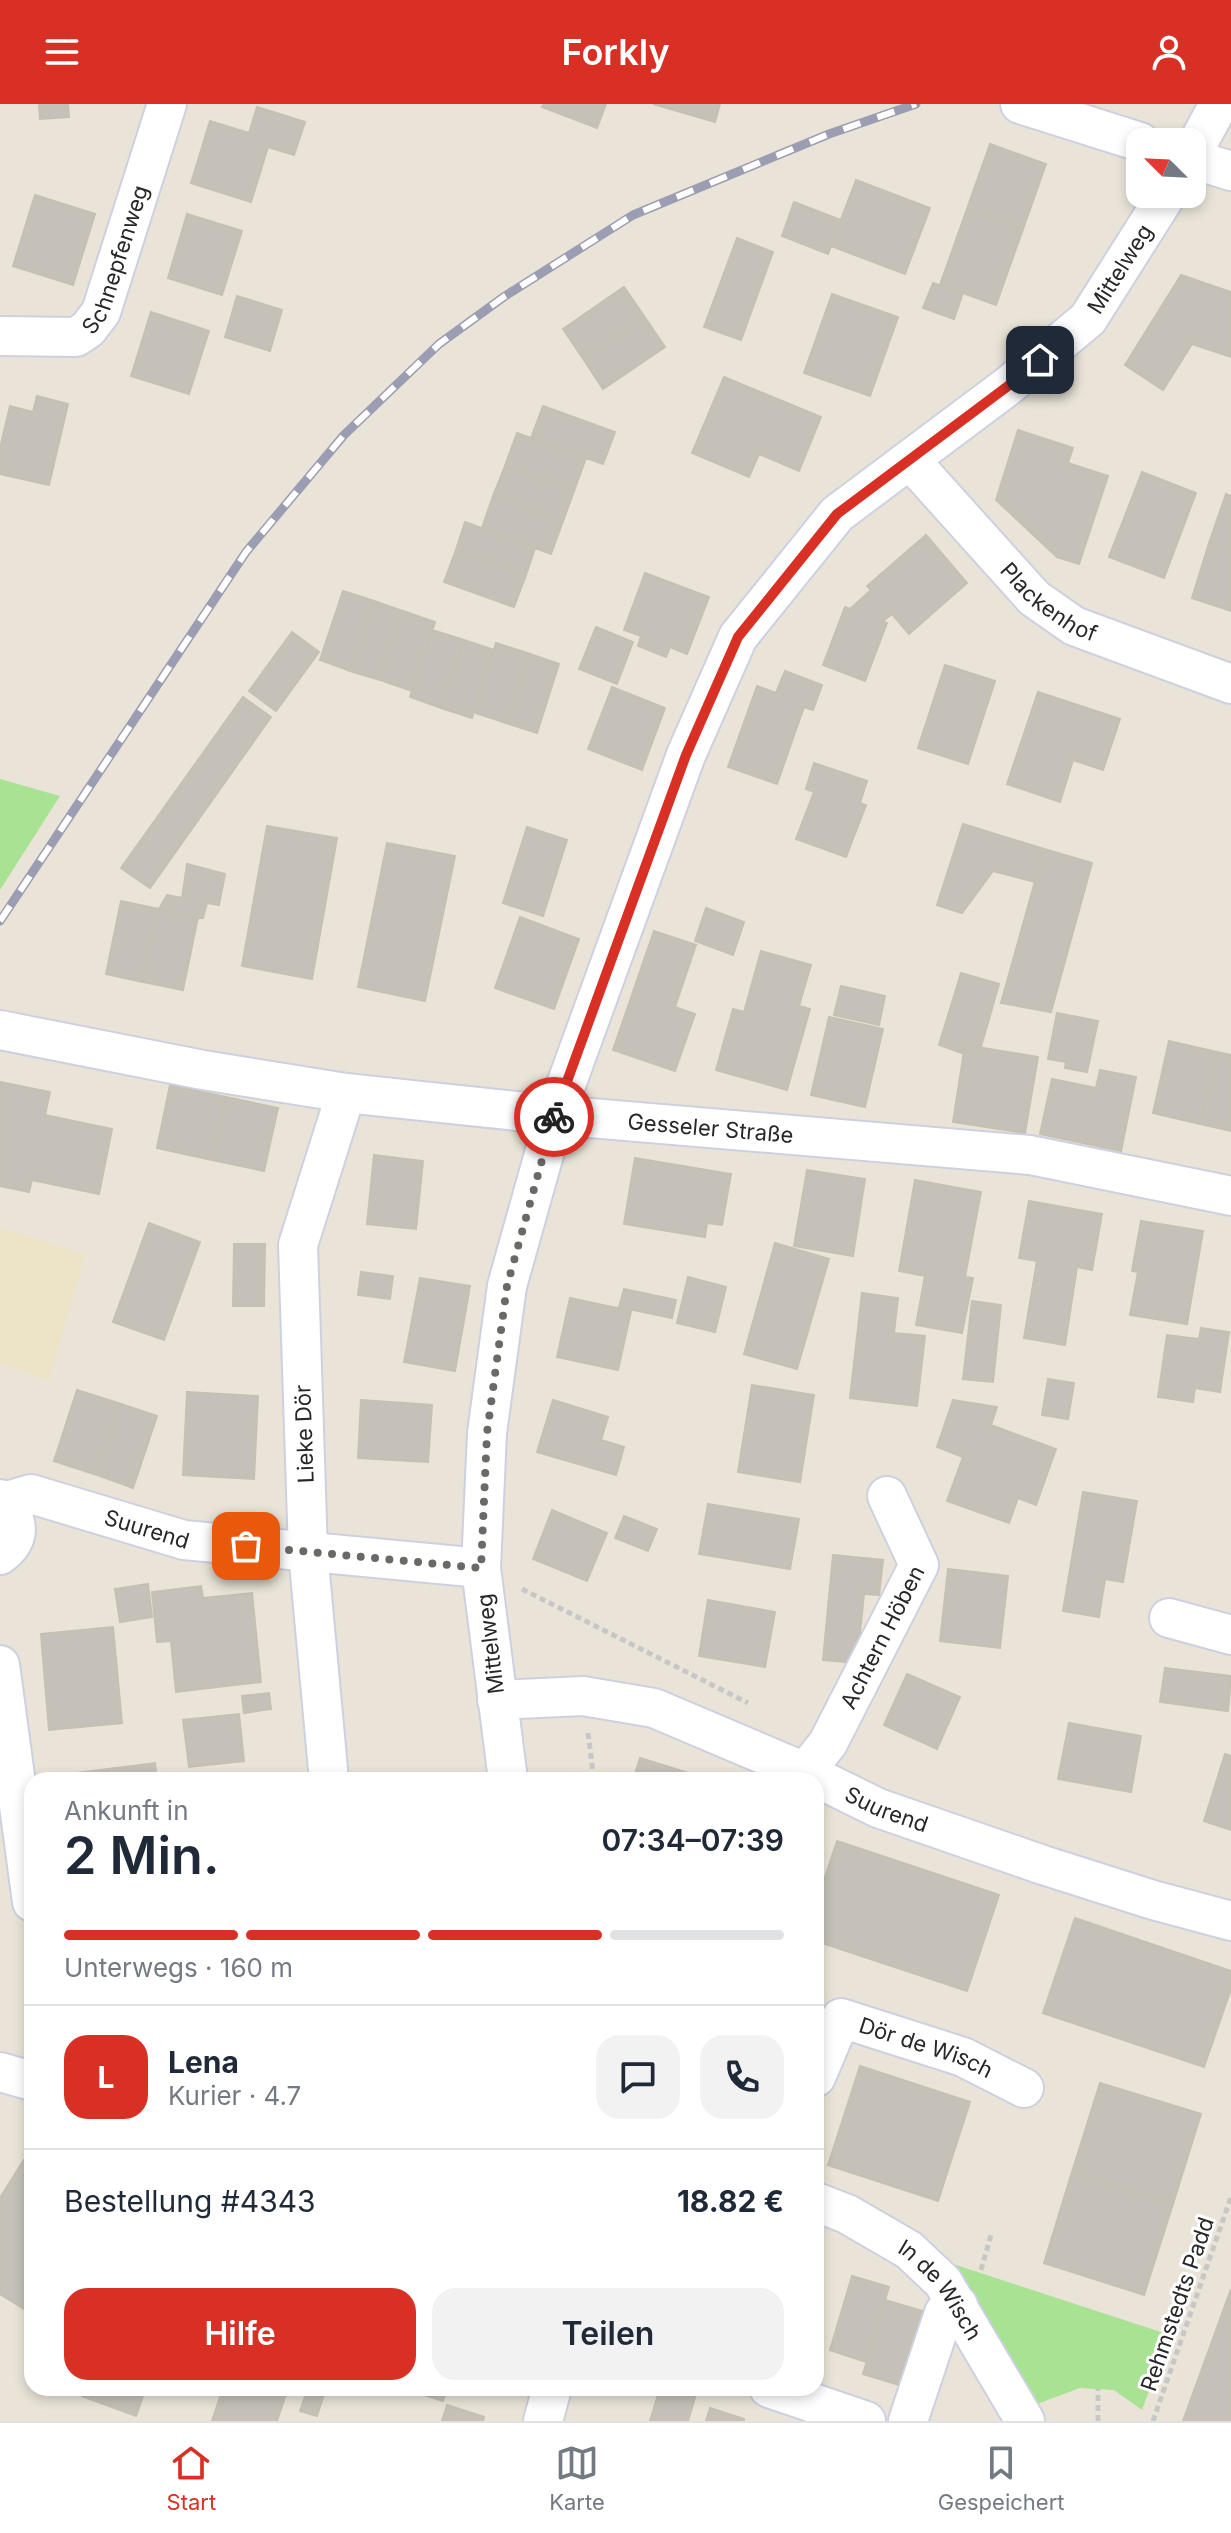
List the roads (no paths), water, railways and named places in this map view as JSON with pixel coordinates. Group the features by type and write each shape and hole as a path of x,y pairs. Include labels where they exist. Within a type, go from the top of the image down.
{"street":[{"name":"Schnepfenweg","path":"0,336 76,337 88,329 101,312 167,104"},
{"path":"1020,104 1126,138"},
{"path":"1206,129 1219,104"},
{"path":"1206,161 1231,171"},
{"name":"Mittelweg","path":"507,1772 481,1568 487,1433 507,1286 555,1115 686,755 738,637 837,514 1008,386 1088,319 1158,208"},
{"name":"Plackenhof","path":"910,460 1034,598 1074,626 1231,684"},
{"name":"Gesseler Straße","path":"0,1030 203,1070 346,1093 555,1115 1030,1155 1231,1196"},
{"name":"Lieke Dör","path":"328,1772 308,1552 298,1245 346,1093"},
{"name":"Suurend","path":"4,1500 31,1494 184,1540 481,1568"},
{"name":"Achtern Höben","path":"805,1772 828,1743 919,1565 887,1496"},
{"path":"0,1555 16,1535 16,1519 4,1500"},
{"path":"1169,1618 1231,1635"},
{"path":"0,1665 24,1843"},
{"name":"Suurend","path":"497,1700 583,1696 654,1708 805,1772"},
{"name":"Suurend","path":"824,1781 878,1808 1043,1865 1231,1921"},
{"name":"Dör de Wisch","path":"824,2058 841,2018 963,2057 1024,2088"},
{"path":"0,2072 24,2079"},
{"name":"In de Wisch","path":"824,2205 847,2214 909,2250 943,2282 1025,2421"},
{"path":"908,2421 944,2313 958,2305"},
{"path":"543,2421 550,2396"},
{"path":"793,2396 866,2421"}],"railway":[{"path":"0,921 246,552 344,435 439,344 505,296 633,215 829,134 916,104"}]}
